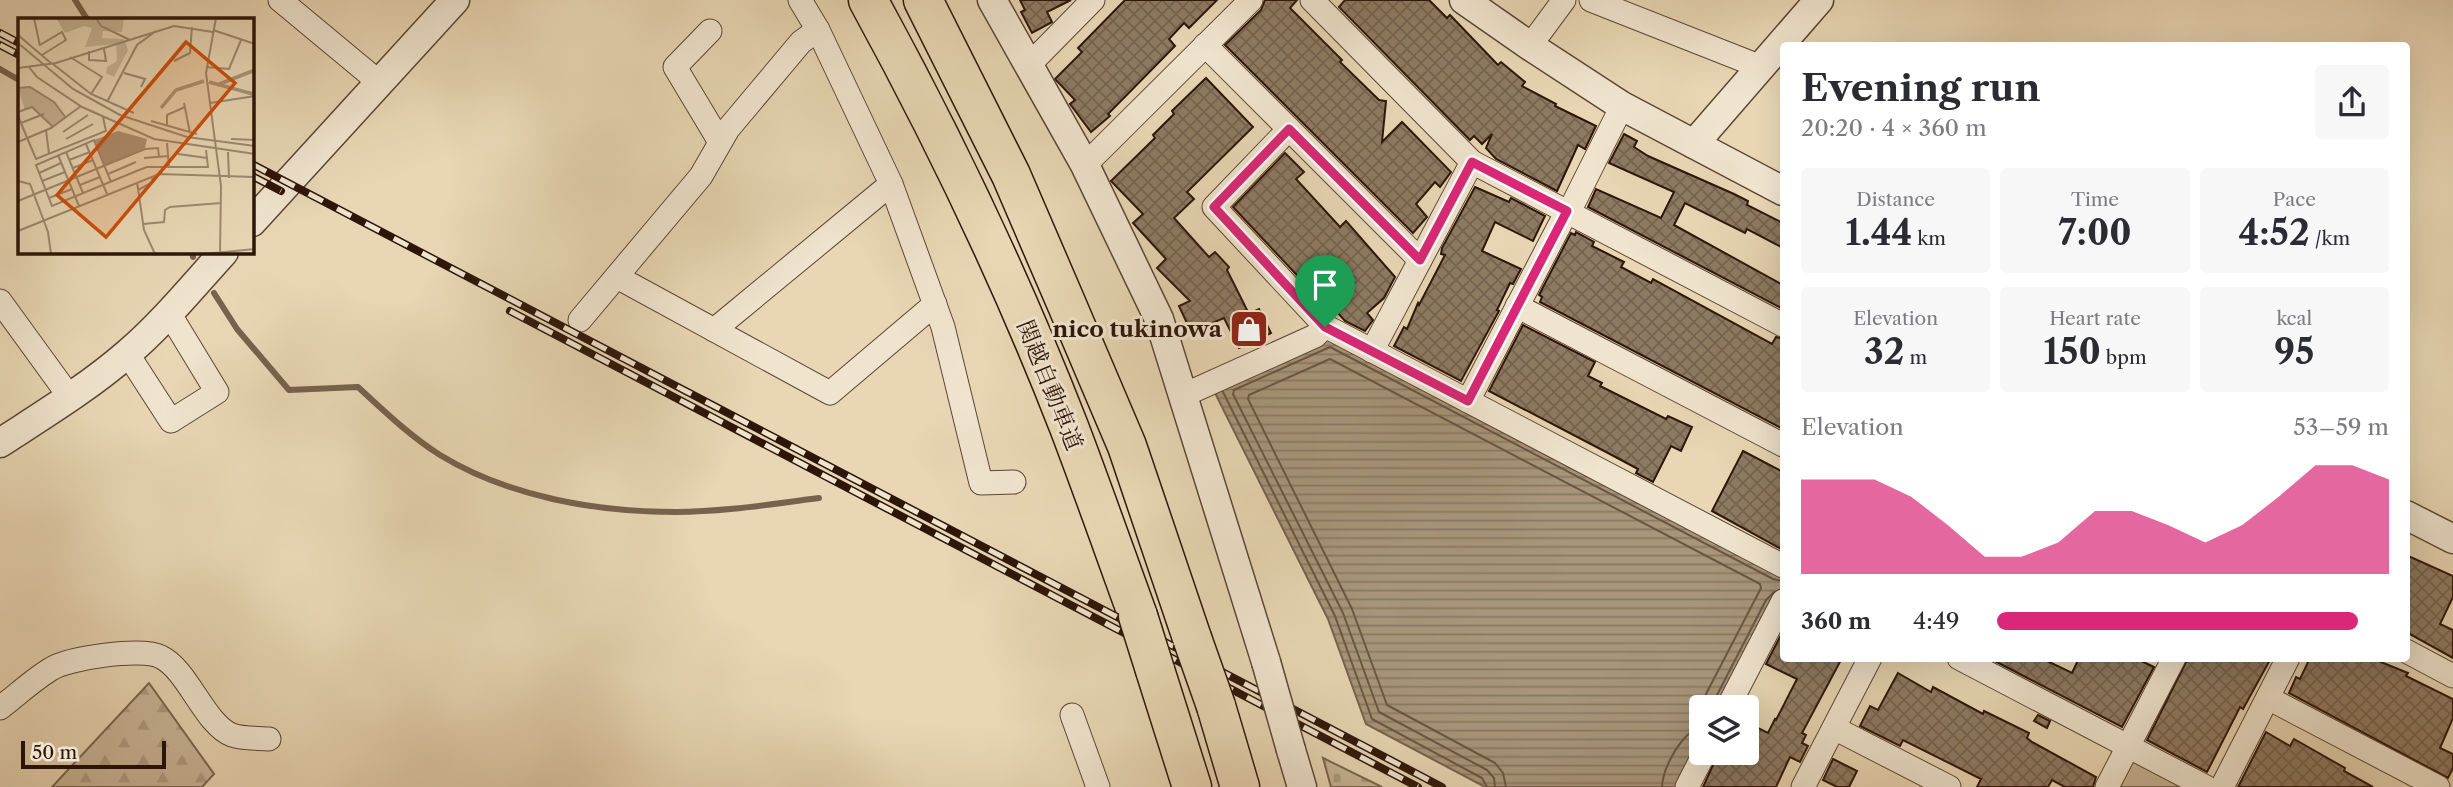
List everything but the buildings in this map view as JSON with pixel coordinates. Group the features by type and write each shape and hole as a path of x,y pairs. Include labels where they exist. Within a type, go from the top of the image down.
{"highway":[{"name":"関越自動車道","path":"868,0 1013,293 1068,426 1138,616 1192,787"},
{"name":"関越自動車道","path":"923,0 1011,175 1127,446 1216,706 1240,787"}],"street":[{"path":"280,0 380,83"},
{"path":"254,220 454,0"},
{"path":"800,0 818,30 891,184 943,327 981,483 1014,482"},
{"path":"992,0 1085,164 1159,319 1302,787"},
{"path":"1029,65 1093,0"},
{"path":"1085,164 1251,0"},
{"path":"1312,0 1472,162 1780,323"},
{"path":"1464,0 1622,106 1780,189"},
{"path":"1530,46 1564,0"},
{"path":"1591,0 1760,67"},
{"path":"1782,42 1819,0"},
{"path":"580,320 701,176 728,129 801,42 818,30"},
{"path":"710,31 675,67 720,142"},
{"path":"1694,144 1780,44"},
{"path":"1205,45 1420,260"},
{"path":"1468,401 1622,106"},
{"path":"1289,129 1214,207 1325,327 1780,564"},
{"path":"1372,351 1472,162"},
{"path":"714,330 891,184"},
{"path":"0,443 127,353 169,313 222,254"},
{"path":"617,277 830,393 935,304"},
{"path":"0,300 69,396"},
{"path":"1517,306 1780,443"},
{"path":"127,353 171,421 217,392 169,313"},
{"path":"1184,395 1315,336 1325,327"},
{"path":"2410,517 2453,539"},
{"path":"1734,695 1780,607"},
{"path":"0,708 51,669 67,661 132,653 161,657 181,675 221,729 234,736 270,739"},
{"path":"2410,653 2453,676"},
{"path":"1803,787 1868,662"},
{"path":"1967,662 2206,787"},
{"path":"2107,787 2172,662"},
{"path":"2221,787 2286,662"},
{"path":"2268,698 2438,787"},
{"path":"1072,715 1098,787"},
{"path":"1834,728 1949,787"},
{"path":"1687,787 1698,765"}],"green space":[{"path":"149,683 214,774 202,787 52,787"},
{"path":"2128,746 2206,787 2107,787"},
{"path":"1323,758 1382,787 1331,787"}],"water":[{"path":"1325,326 1780,564 1780,607 1734,695 1689,695 1689,765 1696,765 1687,787 1485,787 1366,724 1328,619 1210,383"}],"waterway":[{"path":"75,0 86,18"},
{"path":"0,69 18,79"},
{"path":"214,293 237,329 289,390 358,387 429,448 467,470 495,482 584,505 646,511 712,511 819,498"}],"railway":[{"path":"0,33 18,42"},
{"path":"0,45 18,54"},
{"path":"254,165 1442,787"},
{"path":"254,177 281,191"},
{"path":"510,311 1418,787"}],"place":[{"name":"nico tukinowa","path":"1249,329"}],"route":[{"path":"1289,129 1420,260 1472,162 1567,211 1468,401 1325,327 1214,207 1289,129"}]}
